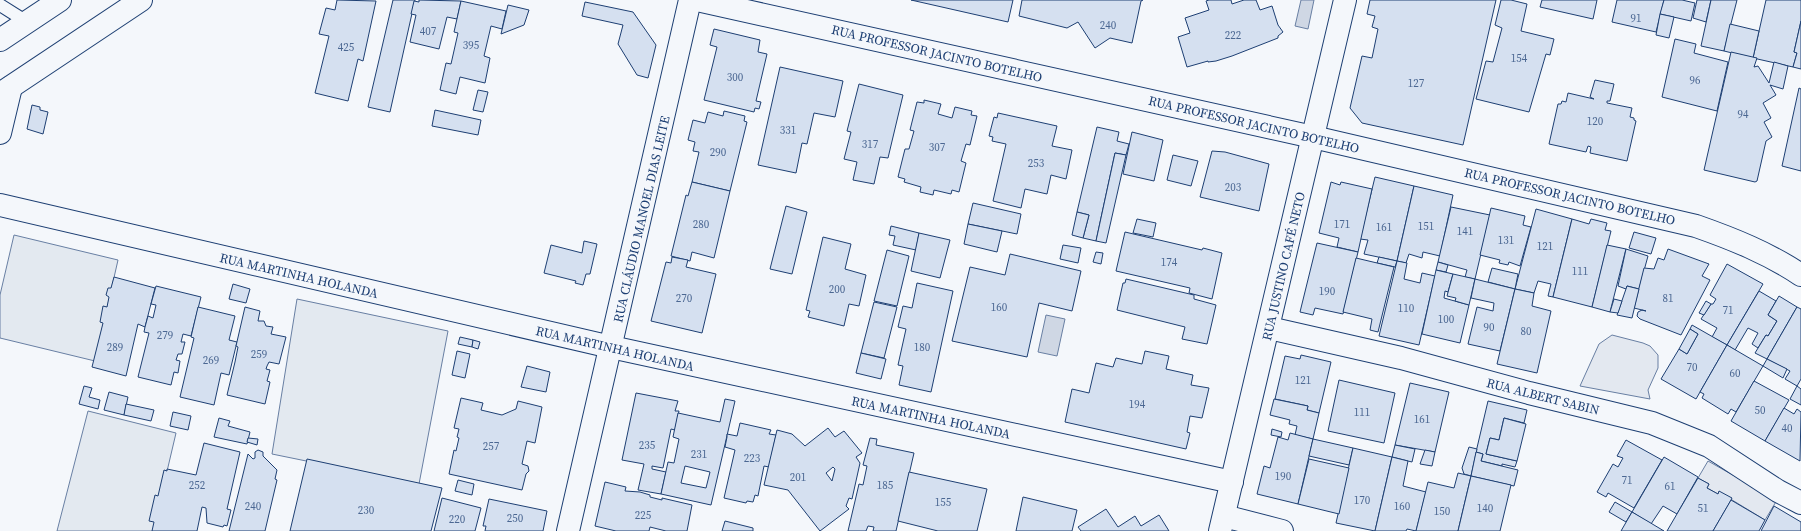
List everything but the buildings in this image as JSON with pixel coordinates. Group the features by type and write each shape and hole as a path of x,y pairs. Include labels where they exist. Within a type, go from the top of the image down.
{"street":[{"path":"0,40 60,0"},
{"path":"0,133 6,90 141,0"},
{"name":"RUA CLÁUDIO MANOEL DIAS LEITE","path":"568,531 690,0"},
{"name":"RUA PROFESSOR JACINTO BOTELHO","path":"697,0 1313,137 1696,226 1744,243 1801,274"},
{"name":"RUA JUSTINO CAFÉ NETO","path":"1222,523 1345,0"},
{"name":"RUA MARTINHA HOLANDA","path":"0,205 611,348 1232,482"},
{"name":"RUA ALBERT SABIN","path":"1269,328 1401,358 1535,394 1652,423 1709,446 1778,491 1801,504"},
{"path":"1222,523 1282,531"}],"lane":[{"path":"0,5 27,22"}],"shaded area":[{"path":"1301,0 1314,0 1308,29 1295,26"},
{"path":"14,235 118,260 95,361 0,338 0,295"},
{"path":"297,299 448,331 419,484 272,454"},
{"path":"1046,315 1065,319 1057,356 1038,352"},
{"path":"1612,335 1650,346 1658,355 1658,368 1648,390 1650,399 1580,386 1599,344"},
{"path":"88,411 176,433 153,531 57,531"},
{"path":"1708,461 1777,500 1765,520 1719,492 1718,494 1707,488 1709,484 1698,478"}]}
